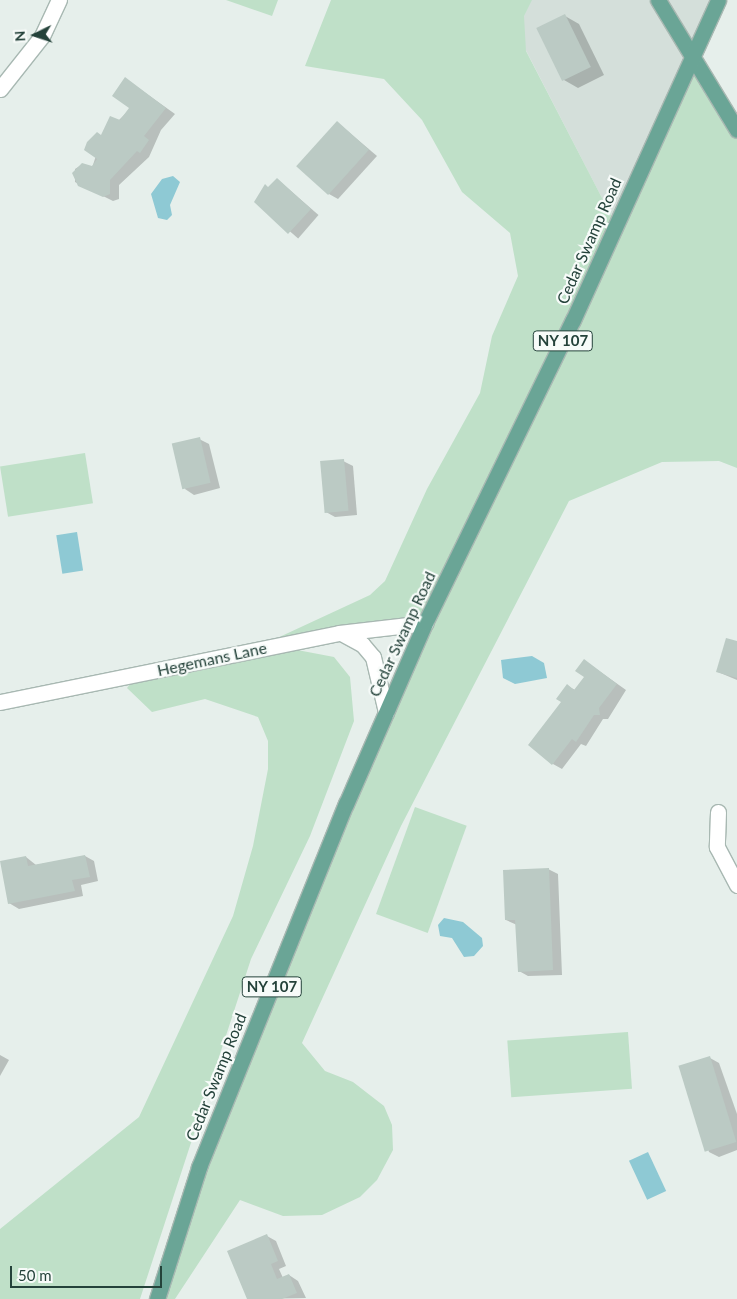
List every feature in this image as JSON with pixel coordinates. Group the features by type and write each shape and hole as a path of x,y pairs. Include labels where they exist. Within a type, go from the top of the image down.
{"main road":[{"path":"658,0 737,130"},
{"name":"Cedar Swamp Road","path":"158,1299 199,1167 386,712 425,623 572,320 718,0"}],"street":[{"path":"0,89 42,36 59,0"},
{"name":"Hegemans Lane","path":"0,702 339,633 425,623"},
{"path":"339,633 352,637 373,657 386,712"},
{"path":"718,812 717,847 737,885"}],"shaded area":[{"path":"500,0 718,0 616,225 588,171"}],"green space":[{"path":"226,0 278,0 272,16"},
{"path":"331,0 532,0 524,16 526,51 616,225 693,56 737,130 737,468 719,461 662,462 569,501 401,826 302,1043 325,1071 353,1082 384,1106 392,1125 393,1150 377,1180 360,1197 322,1215 283,1216 240,1200 175,1299 157,1299 417,628 271,645 334,657 350,677 354,721 310,836 251,959 140,1299 0,1299 0,1229 139,1117 233,916 253,846 268,769 268,741 258,717 205,699 152,712 127,688 133,680 260,646 370,595 385,581 427,489 480,393 492,336 518,276 510,233 462,192 422,120 384,79 305,66"},
{"path":"85,453 93,503 8,517 0,466"},
{"path":"415,807 467,826 428,933 376,914"},
{"path":"628,1032 632,1089 511,1097 507,1040"}],"water":[{"path":"173,176 180,182 170,205 172,215 167,220 158,218 151,194 162,179"},
{"path":"77,532 83,571 62,574 56,535"},
{"path":"532,656 544,663 547,678 515,684 503,678 501,660"},
{"path":"444,918 463,922 482,938 483,946 474,956 464,957 452,938 440,936 438,925"},
{"path":"648,1152 666,1191 647,1200 629,1161"}],"building":[{"path":"565,14 591,67 562,81 536,28"},
{"path":"125,77 166,108 144,136 149,140 140,153 137,151 110,180 110,194 103,197 78,186 72,173 82,163 92,166 97,159 84,150 87,142 97,132 101,135 110,116 120,120 129,108 112,96"},
{"path":"337,121 369,150 328,195 296,166"},
{"path":"277,178 311,209 288,234 254,202 265,184 268,187"},
{"path":"200,437 211,483 182,489 172,444"},
{"path":"344,459 349,511 325,513 320,461"},
{"path":"726,638 737,641 737,678 716,672"},
{"path":"584,659 617,684 599,708 600,715 594,715 576,742 572,739 552,765 528,745 561,702 556,699 567,684 574,690 584,677 575,671"},
{"path":"85,855 90,877 72,880 75,891 8,904 0,861 26,856 28,866"},
{"path":"549,868 553,970 518,972 515,920 505,920 503,870"},
{"path":"710,1056 736,1142 705,1152 678,1066"},
{"path":"267,1234 278,1261 271,1264 277,1279 289,1274 297,1293 282,1299 247,1299 227,1251"}]}
